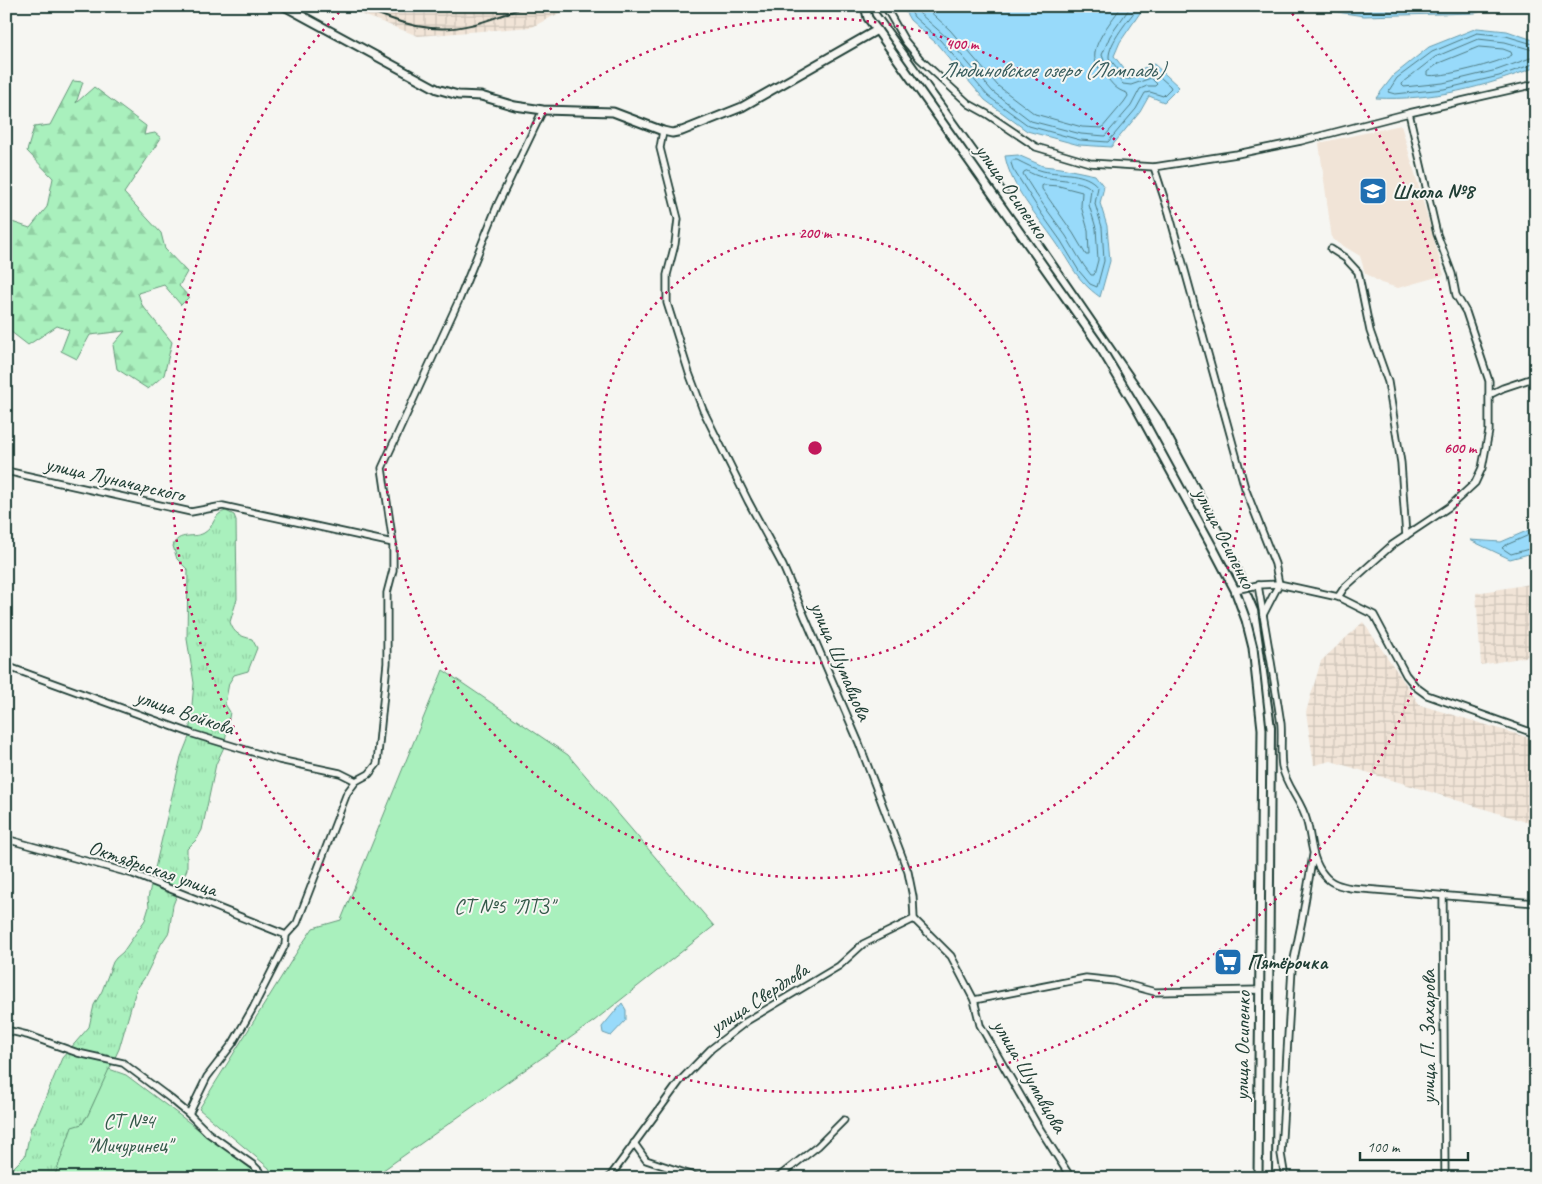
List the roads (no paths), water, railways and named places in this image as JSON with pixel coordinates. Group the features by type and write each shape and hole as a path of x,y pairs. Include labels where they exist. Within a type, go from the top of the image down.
{"street":[{"path":"284,6 437,89 458,95 481,96 515,106 543,110 613,112 672,133 682,131 742,107 877,30"},
{"name":"улица Осипенко","path":"864,6 868,18 1097,342 1136,407 1234,590 1246,620 1253,648 1262,729 1258,1178"},
{"path":"886,6 905,41 920,59 969,104 1036,147 1090,163 1154,167 1237,154 1301,141 1408,112 1536,84"},
{"path":"189,1114 207,1077 233,1043 253,1008 285,945 286,935 297,923 347,793 356,781 369,774 377,764 387,663 387,593 393,570 393,543 382,468 459,300 498,204 543,110"},
{"path":"1338,597 1344,588 1392,545 1449,508 1475,484 1482,468 1488,431 1489,381 1466,312 1456,295 1452,274 1437,234 1408,112"},
{"name":"улица Шумавцова","path":"663,131 660,148 678,219 675,244 667,275 667,303 689,373 712,427 748,502 783,566 859,743 908,872 913,897 914,919 951,956 974,1000 980,1025 1038,1126 1071,1178"},
{"name":"улица Осипенко","path":"1154,167 1169,213 1244,488 1275,564 1279,584 1264,615"},
{"path":"1331,249 1345,258 1358,272 1370,331 1388,382 1401,463 1406,536"},
{"path":"1490,395 1503,388 1536,376"},
{"name":"улица Луначарского","path":"6,471 191,512 223,506 393,543"},
{"path":"1234,590 1258,585 1279,584 1338,597 1374,615 1406,675 1416,687 1427,695 1536,734"},
{"path":"1258,585 1282,732 1282,766 1288,784 1297,797 1307,820 1313,854 1324,875 1336,885 1443,896 1536,902"},
{"name":"улица Войкова","path":"6,666 202,737 278,760 340,774 356,781"},
{"name":"Октябрьская улица","path":"6,839 134,874 286,935"},
{"path":"1285,1178 1281,1154 1292,969 1313,854"},
{"name":"улица П. Захарова","path":"1443,896 1445,1178"},
{"name":"улица Свердлова","path":"608,1178 680,1081 712,1049 747,1021 839,966 863,944 914,919"},
{"path":"974,1000 1086,978 1114,981 1156,992 1260,990"},
{"path":"6,1030 27,1035 78,1053 123,1063 189,1114 208,1133 253,1164 266,1178"},
{"path":"777,1178 818,1146 844,1120"},
{"path":"634,1143 646,1160 700,1178"}],"water":[{"name":"Людиновское озеро (Ломпадь)","path":"902,6 1168,6 1142,10 1120,42 1114,56 1128,74 1154,64 1179,87 1164,102 1149,96 1140,112 1111,147 1079,145 1027,131 985,100 936,43 910,20"},
{"path":"1296,6 1499,6 1475,13 1364,16"},
{"path":"1477,28 1507,31 1536,41 1536,67 1497,81 1458,91 1417,97 1376,98 1394,75 1429,47"},
{"path":"1018,155 1043,166 1095,175 1104,187 1100,203 1107,226 1110,261 1100,297 1079,278 1019,190 1008,168 1005,156"},
{"path":"1536,527 1536,552 1510,559 1470,540 1501,542"},
{"path":"622,1003 626,1010 626,1020 611,1036 603,1033 602,1027"}],"railway":[{"path":"361,6 376,14 405,23 440,29 473,25 525,6"},
{"path":"874,6 1006,190 1162,417 1231,546 1258,610 1275,727 1272,1178"}],"place":[{"name":"Школа №8","path":"1373,191"},
{"name":"Пятёрочка","path":"1228,962"}],"park label":[{"name":"СТ №5 \"ЛТЗ\"","path":"504,906"},
{"name":"СТ №4 \"Мичуринец\"","path":"129,1133"}]}
